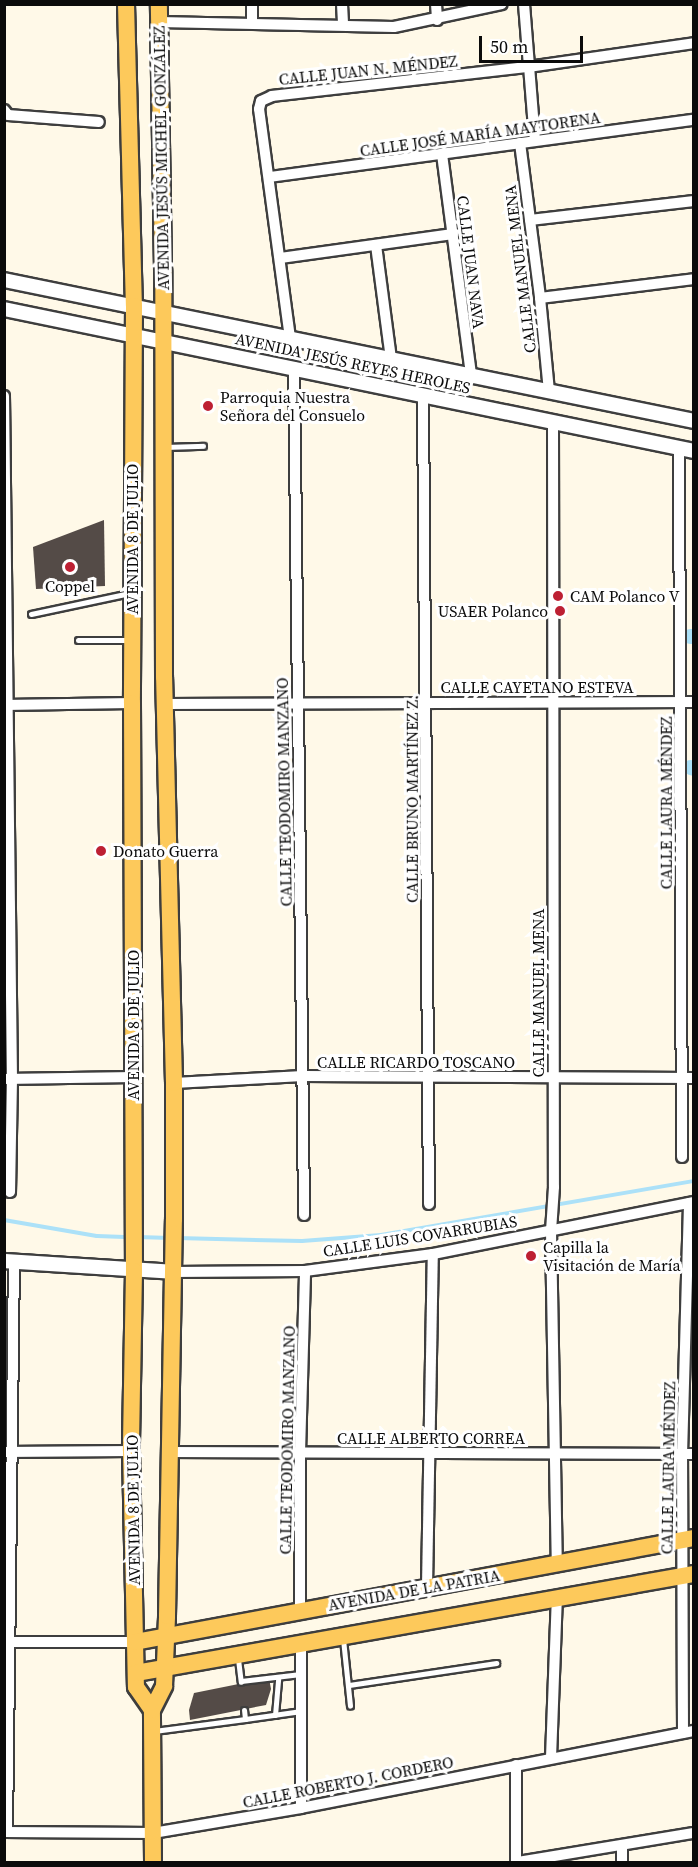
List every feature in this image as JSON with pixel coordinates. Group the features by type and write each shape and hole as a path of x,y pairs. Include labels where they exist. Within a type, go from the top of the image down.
{"main road":[{"name":"AVENIDA JESÚS MICHEL GONZÁLEZ","path":"126,4 134,334"},
{"name":"AVENIDA JESÚS MICHEL GONZÁLEZ","path":"159,4 162,340"},
{"name":"AVENIDA 8 DE JULIO","path":"134,334 132,593 134,1271 131,1451 136,1687 152,1710"},
{"name":"AVENIDA 8 DE JULIO","path":"153,1863 152,1710 164,1686 174,1219 174,1083 165,704 162,340"},
{"name":"AVENIDA DE LA PATRIA","path":"135,1642 688,1539"},
{"name":"AVENIDA DE LA PATRIA","path":"136,1673 301,1646 688,1575"}],"street":[{"path":"252,4 252,23"},
{"path":"342,4 343,25"},
{"path":"436,4 437,20"},
{"path":"159,22 394,27 437,20 502,4"},
{"path":"524,4 535,141"},
{"name":"CALLE JUAN N. MÉNDEZ","path":"270,177 259,109 261,101 272,96 528,67 693,43"},
{"path":"4,110 8,115 99,122"},
{"name":"CALLE JOSÉ MARÍA MAYTORENA","path":"270,177 693,120"},
{"name":"CALLE MANUEL MENA","path":"520,143 540,298 549,391"},
{"name":"CALLE JUAN NAVA","path":"442,154 471,375"},
{"path":"270,177 290,338"},
{"path":"530,220 693,201"},
{"path":"280,258 453,234"},
{"path":"376,245 391,359"},
{"path":"540,298 693,279"},
{"name":"AVENIDA JESÚS REYES HEROLES","path":"4,280 693,421"},
{"name":"AVENIDA JESÚS REYES HEROLES","path":"4,309 294,367 686,450"},
{"name":"CALLE TEODOMIRO MANZANO","path":"294,367 304,1215"},
{"name":"CALLE BRUNO MARTÍNEZ Z.","path":"423,394 429,1204"},
{"path":"4,396 10,1191"},
{"name":"CALLE MANUEL MENA","path":"553,422 554,1187 551,1228 556,1563"},
{"name":"CALLE LAURA MÉNDEZ","path":"682,1157 688,1078 681,702 686,450"},
{"name":"CALLE CAYETANO ESTEVA","path":"165,704 693,702"},
{"path":"6,705 132,703"},
{"name":"CALLE RICARDO TOSCANO","path":"174,1083 303,1076 688,1078"},
{"path":"8,1078 134,1077"},
{"name":"CALLE LAURA MÉNDEZ","path":"688,1732 691,1202"},
{"name":"CALLE LUIS COVARRUBIAS","path":"9,1262 134,1271 305,1271 433,1254 551,1228 691,1202"},
{"path":"427,1587 427,1453 433,1254"},
{"path":"6,1832 9,1262"},
{"name":"CALLE TEODOMIRO MANZANO","path":"300,1611 300,1452 305,1271"},
{"path":"8,1452 131,1451"},
{"name":"CALLE ALBERTO CORREA","path":"168,1452 688,1454"},
{"path":"552,1758 557,1598"},
{"path":"6,1642 135,1642"},
{"path":"301,1646 301,1808"},
{"name":"CALLE ROBERTO J. CORDERO","path":"6,1832 153,1833 301,1808 688,1732"},
{"path":"516,1765 517,1863 693,1833"},
{"path":"622,1845 622,1863"}],"lane":[{"path":"162,447 204,446"},
{"path":"31,614 132,593"},
{"path":"78,640 132,640"},
{"path":"343,1638 350,1706"},
{"path":"238,1656 241,1682 301,1674"},
{"path":"349,1685 496,1663"},
{"path":"275,1715 278,1677"},
{"path":"244,1710 245,1719"},
{"path":"152,1731 301,1711"}],"building":[{"name":"Coppel","path":"104,520 105,586 36,589 33,547"},
{"path":"269,1678 271,1689 266,1705 190,1720 189,1710 194,1693"}],"waterway":[{"path":"690,767 694,768"},
{"path":"177,1238 302,1241 381,1235 694,1181"},
{"path":"4,1220 97,1236 131,1237"},
{"path":"138,1237 170,1238"}],"place":[{"name":"Parroquia Nuestra Señora del Consuelo","path":"208,406"},
{"name":"Coppel","path":"70,567"},
{"name":"CAM Polanco V","path":"558,596"},
{"name":"USAER Polanco","path":"560,611"},
{"name":"Donato Guerra","path":"101,851"},
{"name":"Capilla la Visitación de María","path":"531,1256"}]}
